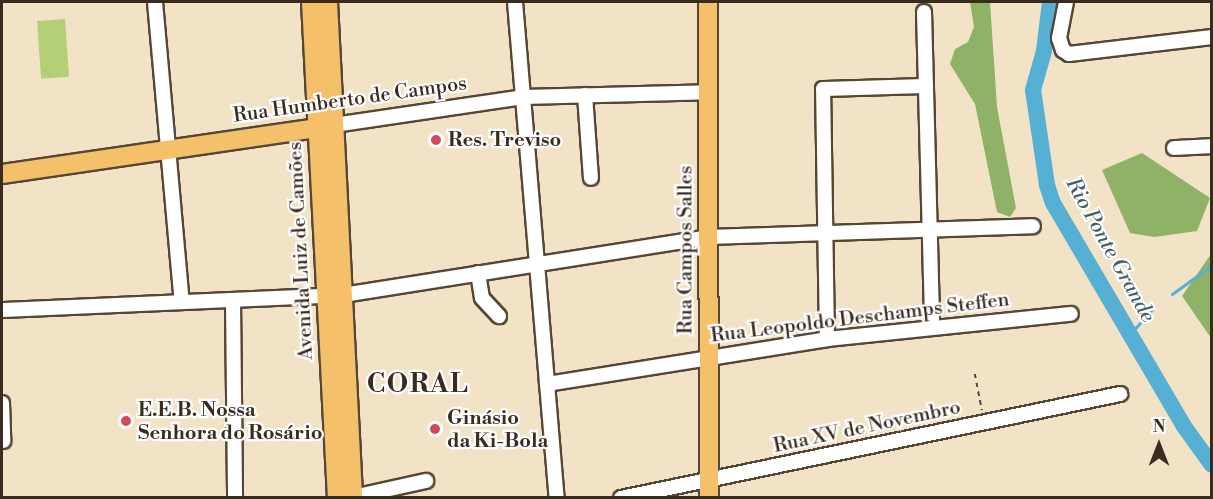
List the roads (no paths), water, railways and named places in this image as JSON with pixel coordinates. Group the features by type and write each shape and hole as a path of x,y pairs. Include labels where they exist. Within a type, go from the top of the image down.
{"main road":[{"name":"Avenida Luiz de Camões","path":"311,2 326,126 335,295 353,497"},
{"name":"Avenida Luiz de Camões","path":"326,126 328,2"},
{"name":"Rua Campos Salles","path":"708,2 709,488"},
{"name":"Rua Humberto de Campos","path":"2,174 326,126"},
{"name":"Avenida Luiz de Camões","path":"335,295 337,498"}],"street":[{"path":"155,2 182,302"},
{"path":"515,2 557,498"},
{"path":"1066,2 1059,38 1063,50 1078,55 1212,37"},
{"path":"924,12 932,326"},
{"path":"827,339 823,89 926,86"},
{"name":"Rua Humberto de Campos","path":"326,126 523,97 708,92"},
{"path":"585,95 591,178"},
{"path":"1174,148 1212,146"},
{"path":"2,310 335,295 708,237 1033,226"},
{"path":"478,273 482,298 499,316"},
{"path":"233,300 235,498"},
{"name":"Rua Leopoldo Deschamps Steffen","path":"547,384 708,356 827,339 932,326 1071,314"},
{"name":"Rua XV de Novembro","path":"621,498 709,488 985,422 1120,394"},
{"path":"2,403 3,441"},
{"path":"353,497 426,481"}],"waterway":[{"name":"Rio Ponte Grande","path":"1050,2 1044,51 1033,90 1047,185 1053,203 1183,425 1212,465"},
{"path":"1172,294 1212,265"},
{"path":"1130,334 1154,307"}],"place":[{"name":"Res. Treviso","path":"436,140"},
{"name":"E.E.B. Nossa Senhora do Rosário","path":"126,421"},
{"name":"Ginásio da Ki-Bola","path":"435,429"}],"district":[{"name":"CORAL","path":"418,385"}]}
